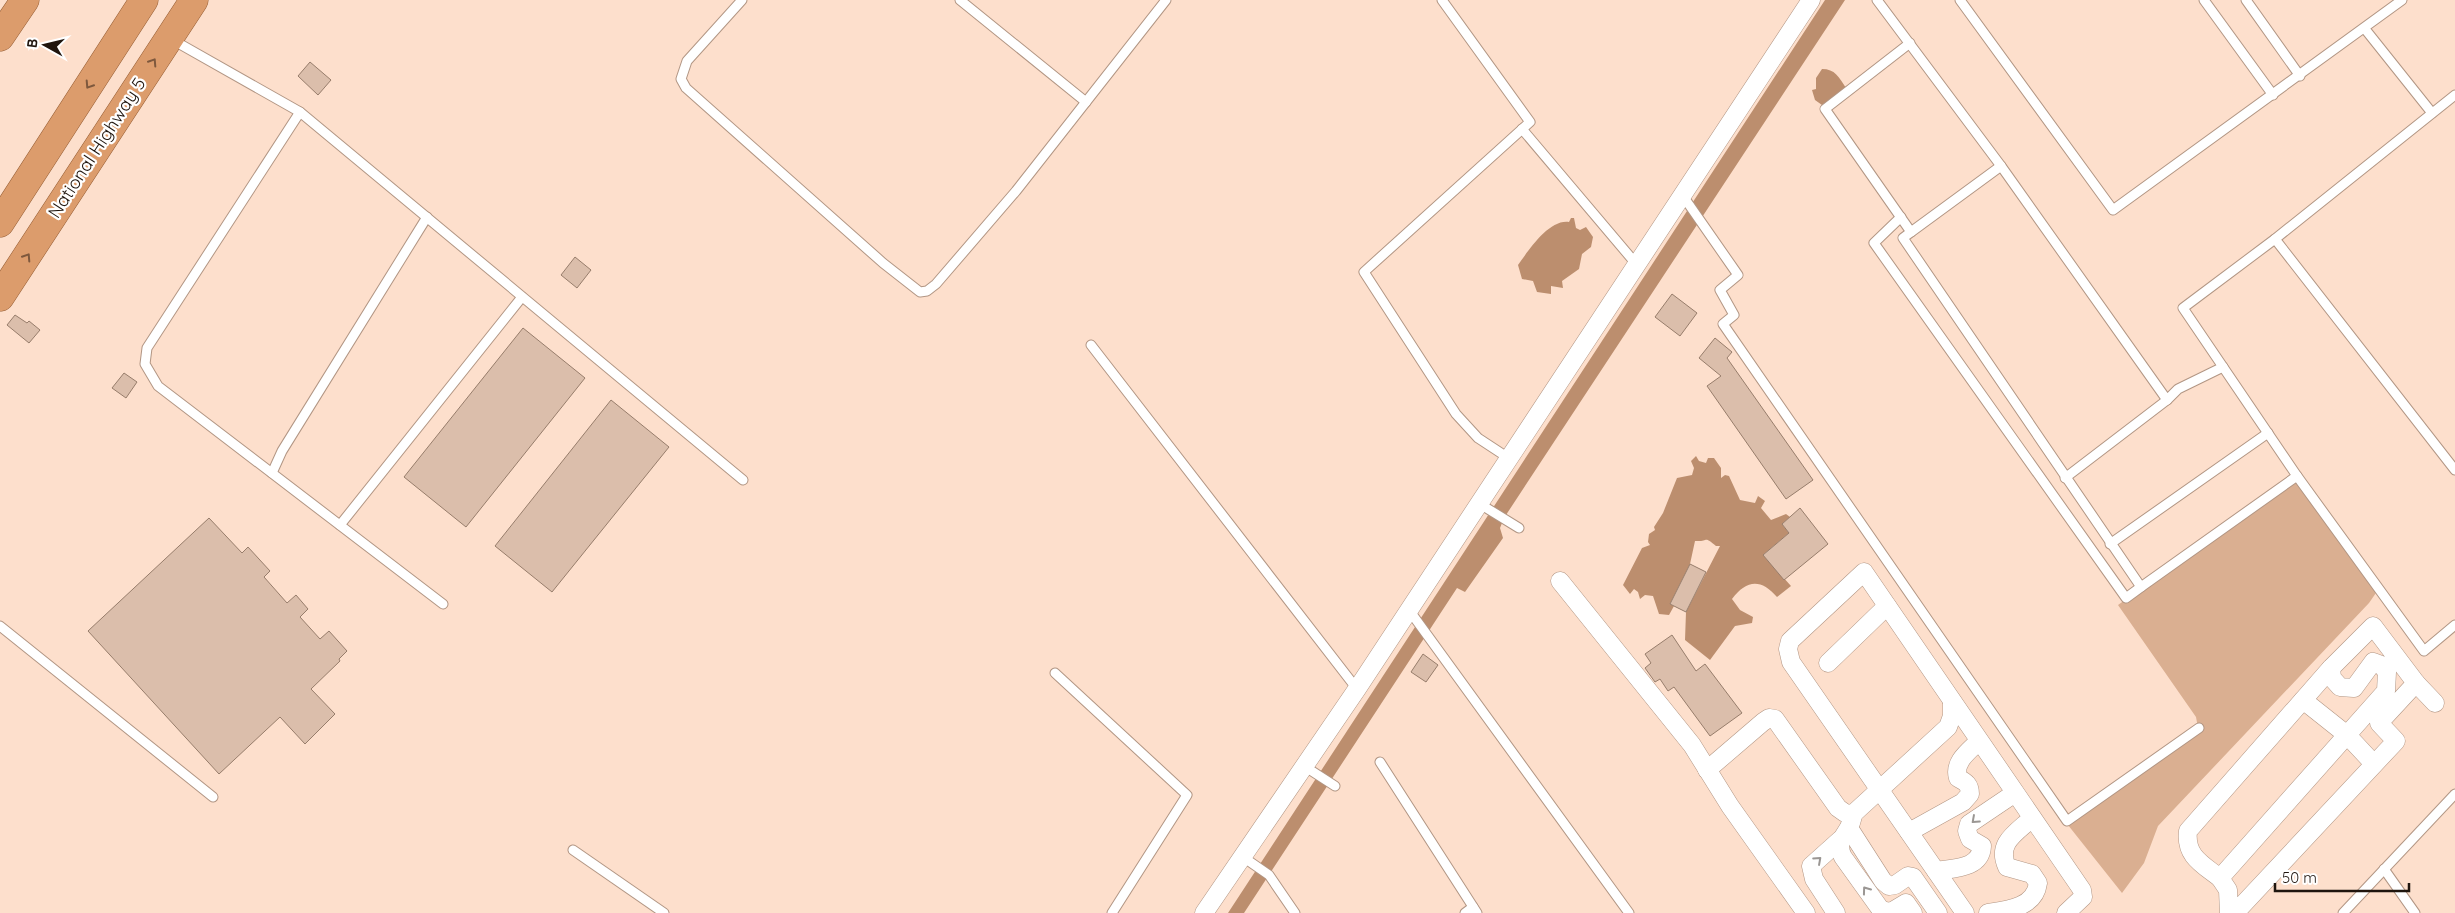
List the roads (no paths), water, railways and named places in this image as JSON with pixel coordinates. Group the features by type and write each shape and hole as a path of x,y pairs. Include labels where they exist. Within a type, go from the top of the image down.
{"highway":[{"path":"0,37 25,0"},
{"path":"0,223 144,0"},
{"name":"National Highway 5","path":"0,298 194,0"}],"street":[{"path":"1204,913 1243,857 1311,771 1357,689 1413,617 1486,507 1510,459 1637,264 1686,202 1811,0"},
{"path":"1965,913 1791,662 1788,649 1790,641 1864,572 2082,890 2083,897 2066,913"},
{"path":"1560,581 1692,745 1730,806 1806,913"},
{"path":"1828,663 1887,606"},
{"path":"2229,913 2228,890 2220,878 2195,857 2187,844 2188,831 2331,668 2373,626 2416,683 2435,703"},
{"path":"2220,878 2386,691 2386,672 2381,665 2373,662 2354,688 2340,687 2332,678 2331,668"},
{"path":"2235,913 2396,741 2378,722 2416,683"},
{"path":"2303,700 2347,735 2374,764"},
{"path":"1836,913 1814,879 1811,866 1881,790 1948,727 1952,716 1952,701"},
{"path":"1707,770 1763,722 1769,718 1775,719 1838,808 1845,812 1847,828 1883,881 1888,886 1895,885 1908,876 1913,877 1938,913"},
{"path":"1948,727 1961,726 1975,736"},
{"path":"1909,832 1963,802 1970,794 1970,788 1966,782 1958,778 1956,771 1975,736"},
{"path":"1936,871 1967,865 1978,860 1982,854 1982,846 1970,838 1967,831 1969,824 2015,793"},
{"path":"1988,913 2024,904 2032,900 2037,892 2038,883 2032,874 2007,867 2003,857 2003,849 2009,840 2032,818"},
{"path":"1847,828 1838,848 1843,858 1881,910 1891,912 1906,903 1913,913"}],"lane":[{"path":"742,0 687,61 681,79 686,88 883,263 920,292 926,291 936,284 1016,191 1166,0"},
{"path":"960,0 1086,102"},
{"path":"1442,0 1530,122 1364,272 1456,414 1478,438 1510,459"},
{"path":"1877,0 2001,166 2167,400"},
{"path":"1960,0 2113,210 2365,29 2402,0"},
{"path":"2204,0 2273,95"},
{"path":"2246,0 2300,76"},
{"path":"2365,29 2432,113"},
{"path":"168,38 300,112 743,480"},
{"path":"1910,43 1825,109 1911,232"},
{"path":"2455,95 2275,239 2183,308 2297,476 2424,651 2455,624"},
{"path":"300,112 147,348 145,364 158,386 443,604"},
{"path":"1522,129 1637,264"},
{"path":"2001,166 1903,238 2141,588"},
{"path":"1686,202 1738,275 1720,290 1734,315 1723,324 2067,821 2198,728"},
{"path":"272,473 282,452 427,217"},
{"path":"1901,218 1874,243 2126,598 2297,476"},
{"path":"2275,239 2455,470"},
{"path":"340,525 522,297"},
{"path":"1091,345 1357,689"},
{"path":"2065,478 2167,400 2178,389 2223,367"},
{"path":"2110,544 2268,433"},
{"path":"1486,507 1519,528"},
{"path":"1413,617 1628,913"},
{"path":"0,626 213,796"},
{"path":"1055,673 1187,795 1112,913"},
{"path":"1380,762 1475,910 1465,913"},
{"path":"1311,771 1333,784"},
{"path":"2343,913 2455,794"},
{"path":"573,850 664,913"},
{"path":"1243,857 1269,874 1295,913"},
{"path":"2384,869 2415,913"}]}
